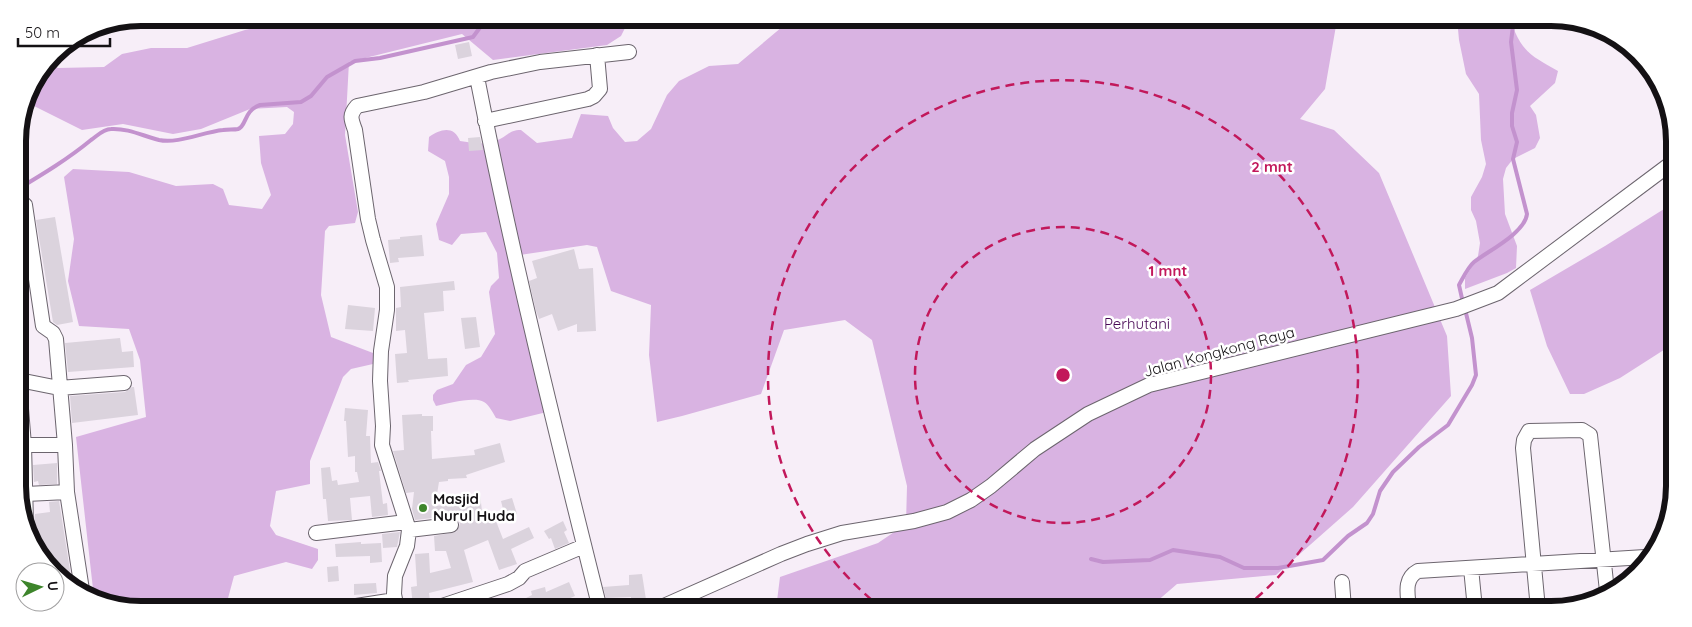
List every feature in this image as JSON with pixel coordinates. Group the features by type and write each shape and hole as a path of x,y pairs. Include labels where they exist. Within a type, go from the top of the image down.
{"street":[{"path":"396,601 395,576 407,546 408,526 382,445 383,426 380,381 387,310 387,287 373,240 351,119 352,112 357,106 364,104 424,92 540,62 629,52"},
{"path":"485,121 566,104 594,96 600,89 598,55"},
{"path":"477,77 516,264 598,601"},
{"name":"Jalan Kongkong Raya","path":"675,601 780,554 807,544 842,533 914,521 947,512 971,500 992,486 1035,450 1088,414 1148,386 1456,309 1498,293 1666,167"},
{"path":"26,212 43,326 56,339 67,492 81,583"},
{"path":"26,381 59,388 124,382"},
{"path":"1537,601 1523,448 1526,434 1529,431 1582,430 1590,435 1606,586"},
{"path":"26,445 65,445"},
{"path":"27,494 67,492"},
{"path":"316,533 451,524"},
{"path":"459,601 508,584 519,578 525,571 584,546"},
{"path":"1408,601 1407,586 1412,574 1418,571 1641,557"},
{"path":"1471,568 1474,601"},
{"path":"1342,582 1343,601"}],"green space":[{"path":"266,26 626,26 621,36 607,45 493,60 462,34 349,62 345,135 358,212 355,223 329,226 325,231 321,295 331,337 373,353 373,364 351,369 343,377 310,461 310,484 276,491 270,526 276,535 318,549 318,560 312,569 286,562 234,576 227,601 141,601 119,599 93,590 76,437 146,417 140,360 129,329 79,326 68,281 74,239 64,177 73,169 129,172 176,186 213,184 223,189 229,205 262,209 271,195 261,163 259,136 285,134 293,124 294,112 287,107 250,109 201,129 173,134 123,124 82,130 32,105 38,90 54,66 58,68 104,67 122,54 151,48 187,48 245,30"},
{"name":"Perhutani","path":"1336,26 1325,89 1300,119 1334,130 1379,173 1447,336 1451,396 1353,507 1276,575 1177,584 1157,601 777,601 780,577 878,543 906,524 907,486 872,340 845,320 784,330 761,394 657,422 649,355 651,305 611,291 597,247 587,245 513,256 551,411 510,421 496,418 488,405 480,400 460,401 436,406 433,395 437,390 453,384 466,365 481,357 495,334 489,292 491,286 499,278 497,253 486,232 461,234 452,245 439,240 436,224 449,194 449,177 445,161 428,151 429,137 446,130 454,132 460,141 485,143 495,141 509,133 521,130 537,143 572,138 581,114 608,116 613,128 625,142 637,141 651,129 667,95 679,81 709,66 738,64 782,27"},
{"path":"1458,26 1513,26 1523,46 1533,56 1558,71 1555,83 1530,106 1536,115 1540,138 1535,148 1513,159 1506,168 1503,179 1505,214 1517,246 1516,268 1465,289 1465,278 1478,256 1480,243 1476,221 1471,210 1471,197 1482,177 1486,164 1481,140 1479,94 1466,74"},
{"path":"1666,208 1666,349 1620,378 1584,394 1570,394 1547,346 1530,290"}],"building":[{"path":"469,42 472,56 458,59 455,45"},
{"path":"480,137 483,150 469,151 468,138"},
{"path":"55,217 73,322 57,325 53,322 36,220"},
{"path":"422,235 424,256 398,258 399,262 390,263 388,240"},
{"path":"574,249 579,269 593,268 596,331 577,332 577,324 558,331 552,314 539,319 536,311 529,281 537,278 532,261"},
{"path":"454,281 455,290 443,291 444,311 424,313 428,359 447,358 448,376 397,383 395,354 407,353 405,330 396,331 396,308 401,307 400,287"},
{"path":"348,305 375,308 373,331 345,329"},
{"path":"26,313 29,330 26,330"},
{"path":"476,317 480,347 465,349 461,318"},
{"path":"120,338 122,352 133,351 134,367 68,372 65,343"},
{"path":"134,387 138,415 72,423 70,396 125,392"},
{"path":"345,408 368,410 366,436 370,436 371,463 378,462 381,471 379,471 383,504 387,503 388,515 372,517 370,496 350,498 352,520 328,521 326,499 323,499 321,468 330,467 332,481 337,480 338,485 359,482 357,472 355,472 355,456 348,457 346,421 344,421"},
{"path":"422,414 422,416 433,416 433,431 431,431 432,459 475,455 474,450 500,443 505,462 466,475 467,478 448,479 448,481 439,482 435,506 462,503 461,497 480,494 483,520 494,516 503,539 529,527 534,538 511,549 517,564 499,570 488,540 464,550 473,582 429,593 430,601 412,601 411,587 417,586 415,554 429,553 430,573 451,568 446,551 435,551 434,536 456,532 460,524 458,519 450,516 415,520 412,509 414,492 406,493 393,451 404,450 402,415"},
{"path":"57,463 57,484 39,485 38,481 34,482 33,465"},
{"path":"512,498 517,514 505,517 501,501"},
{"path":"59,501 71,576 65,572 65,562 55,562 46,550 33,526 35,514 50,512 49,502"},
{"path":"563,521 567,530 564,532 569,543 555,549 551,538 549,539 544,531"},
{"path":"400,532 397,547 383,548 382,534"},
{"path":"361,542 361,544 381,543 382,562 370,563 370,556 336,557 335,544"},
{"path":"338,566 339,581 328,582 327,567"},
{"path":"642,574 646,601 631,601 631,597 606,598 603,587 629,585 629,575"},
{"path":"569,582 575,596 568,599 568,601 520,601 532,595 531,591 545,587 546,592"},
{"path":"376,583 377,593 354,595 354,584"}],"waterway":[{"path":"26,184 64,160 105,130 123,130 166,141 215,131 238,129 243,125 248,114 260,105 301,102 311,96 327,77 355,61 380,58 473,37 481,26"},
{"path":"1463,303 1459,285 1470,267 1474,262 1513,235 1525,221 1527,214 1513,159 1517,142 1512,126 1512,113 1517,90 1511,42 1513,26"},
{"path":"1091,559 1103,562 1150,560 1173,550 1220,557 1244,568 1278,568 1323,560 1348,536 1367,523 1373,514 1380,491 1393,472 1419,447 1448,425 1472,385 1476,375 1472,338 1465,309"}],"place":[{"name":"Masjid Nurul Huda","path":"423,508"}]}
